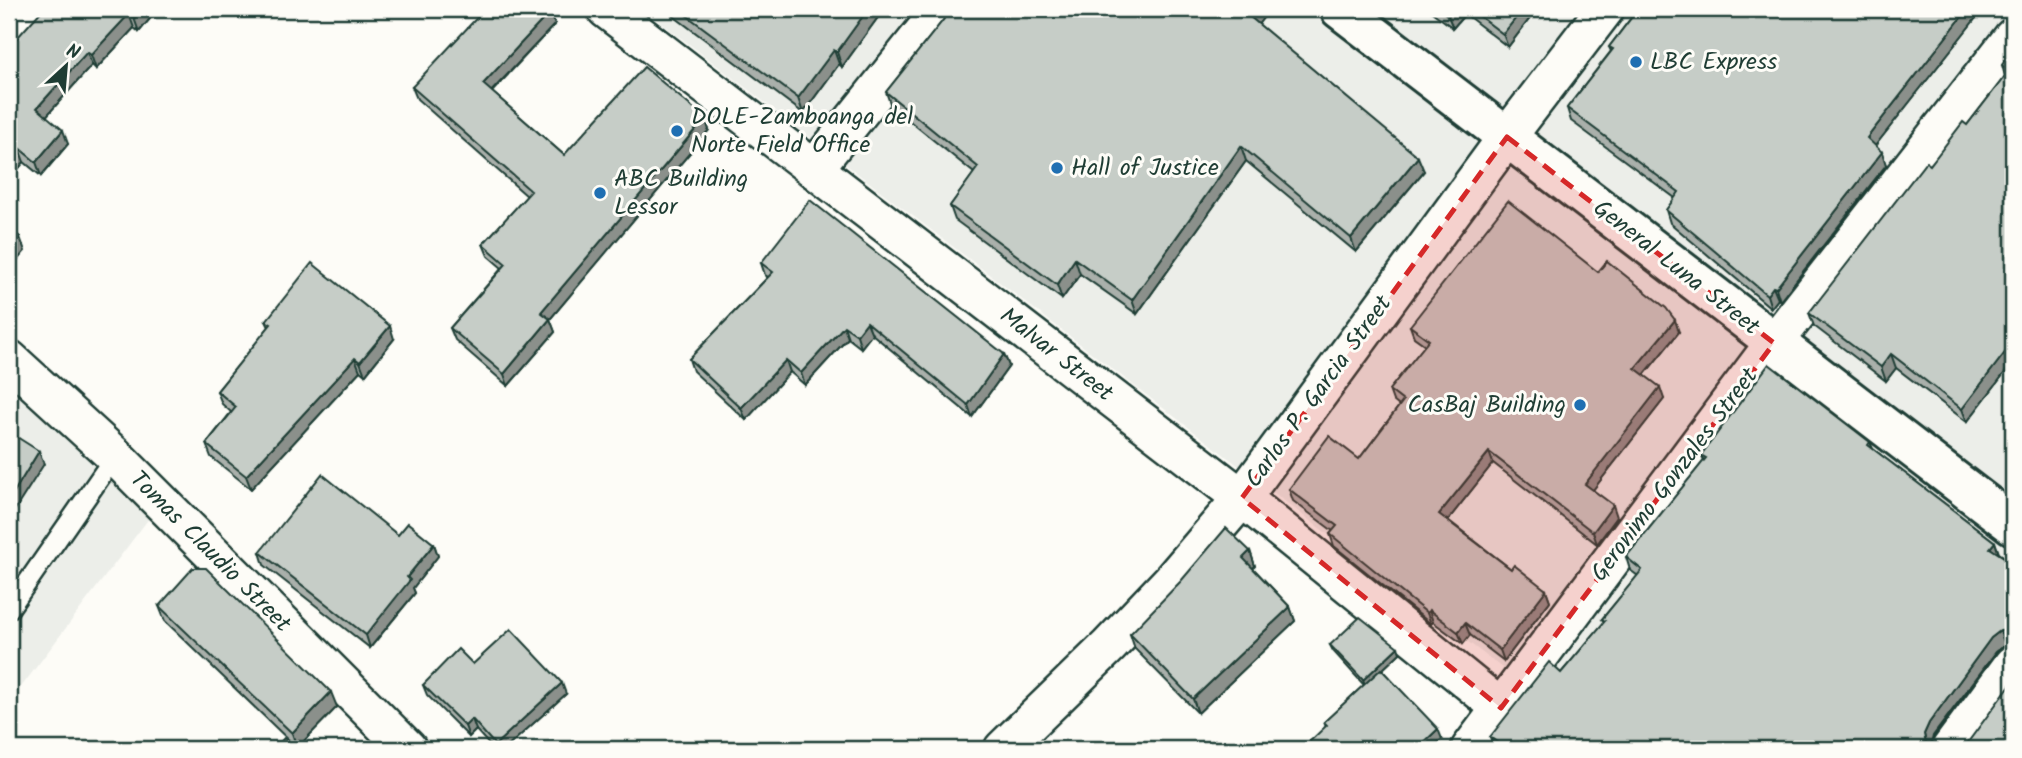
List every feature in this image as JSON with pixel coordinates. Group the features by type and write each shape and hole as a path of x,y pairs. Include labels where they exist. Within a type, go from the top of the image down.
{"street":[{"name":"Malvar Street","path":"606,9 1242,498 1501,708"},
{"path":"814,169 942,9"},
{"name":"General Luna Street","path":"1339,9 2013,525"},
{"name":"Carlos P. Garcia Street","path":"1003,749 1109,646 1171,581 1242,498 1507,137 1605,9"},
{"name":"Geronimo Gonzales Street","path":"1470,749 1774,343 2013,37"},
{"name":"Tomas Claudio Street","path":"9,359 115,456 408,749"},
{"path":"1951,749 2013,665"}],"lane":[{"path":"9,609 115,456"}],"highlighted area":[{"path":"1507,137 1774,343 1501,708 1242,498"}],"shaded area":[{"path":"643,9 2013,9 2013,749 1492,749 1536,694"},
{"path":"9,387 150,517 9,703"}],"building":[{"path":"43,9 142,9 134,18 129,14 91,55 87,52 37,108 63,130 36,162 19,148 9,160 9,47"},
{"path":"485,9 547,9 550,12 483,84 564,155 644,67 705,118 541,312 550,319 504,374 450,328 506,264 483,244 531,191 412,87"},
{"path":"678,9 868,9 837,52 834,50 798,98"},
{"path":"952,9 1254,9 1249,16 1418,157 1351,238 1241,146 1132,300 1075,259 1057,285 950,206 978,167 886,92"},
{"path":"1440,9 1454,9 1448,16"},
{"path":"1470,9 1523,9 1503,34"},
{"path":"1968,9 1867,138 1882,152 1776,288 1773,287 1767,295 1666,210 1679,192 1567,108 1613,49 1609,47 1635,13 1631,10"},
{"path":"2013,50 2013,342 1962,409 1891,354 1881,367 1809,313 1926,162 1930,165 1963,122 1967,125 2009,71 2002,65"},
{"path":"810,200 1004,354 968,405 867,322 857,335 844,326 801,373 786,360 741,408 689,359 773,272 761,263"},
{"path":"1508,201 1598,272 1607,261 1666,308 1675,320 1635,368 1660,387 1585,484 1613,505 1593,532 1489,452 1439,514 1511,569 1514,565 1546,590 1500,650 1465,623 1458,632 1429,610 1427,613 1330,534 1337,526 1289,489 1329,436 1359,459 1403,401 1389,390 1429,340 1410,326"},
{"path":"9,228 20,237 9,251"},
{"path":"312,263 390,326 360,362 355,358 246,476 206,444 236,407 217,391 271,324 266,321"},
{"path":"1769,364 1870,442 1868,445 1995,542 1990,548 2013,563 2013,631 2000,631 1991,638 1929,723 1924,734 1930,749 1506,749 1490,737 1549,662 1561,673 1605,621 1602,619 1642,570 1626,557 1706,458 1701,455"},
{"path":"9,432 39,451 9,500"},
{"path":"322,474 398,535 408,523 434,544 407,577 410,580 366,635 260,552"},
{"path":"1226,528 1250,551 1243,558 1290,607 1193,699 1130,634 1181,581"},
{"path":"193,568 206,568 331,692 292,733 159,606"},
{"path":"1360,617 1398,647 1363,680 1330,645"},
{"path":"511,629 562,683 495,745 472,719 465,726 423,685 458,649 473,664"},
{"path":"1381,669 1438,729 1417,749 1302,749 1327,725 1324,722"},
{"path":"2013,681 2013,749 1963,749"},
{"path":"284,738 295,749 274,749"}],"place":[{"name":"LBC Express","path":"1636,62"},
{"name":"DOLE-Zamboanga del Norte Field Office","path":"677,131"},
{"name":"Hall of Justice","path":"1057,168"},
{"name":"ABC Building Lessor","path":"600,193"},
{"name":"CasBaj Building","path":"1580,405"}]}
